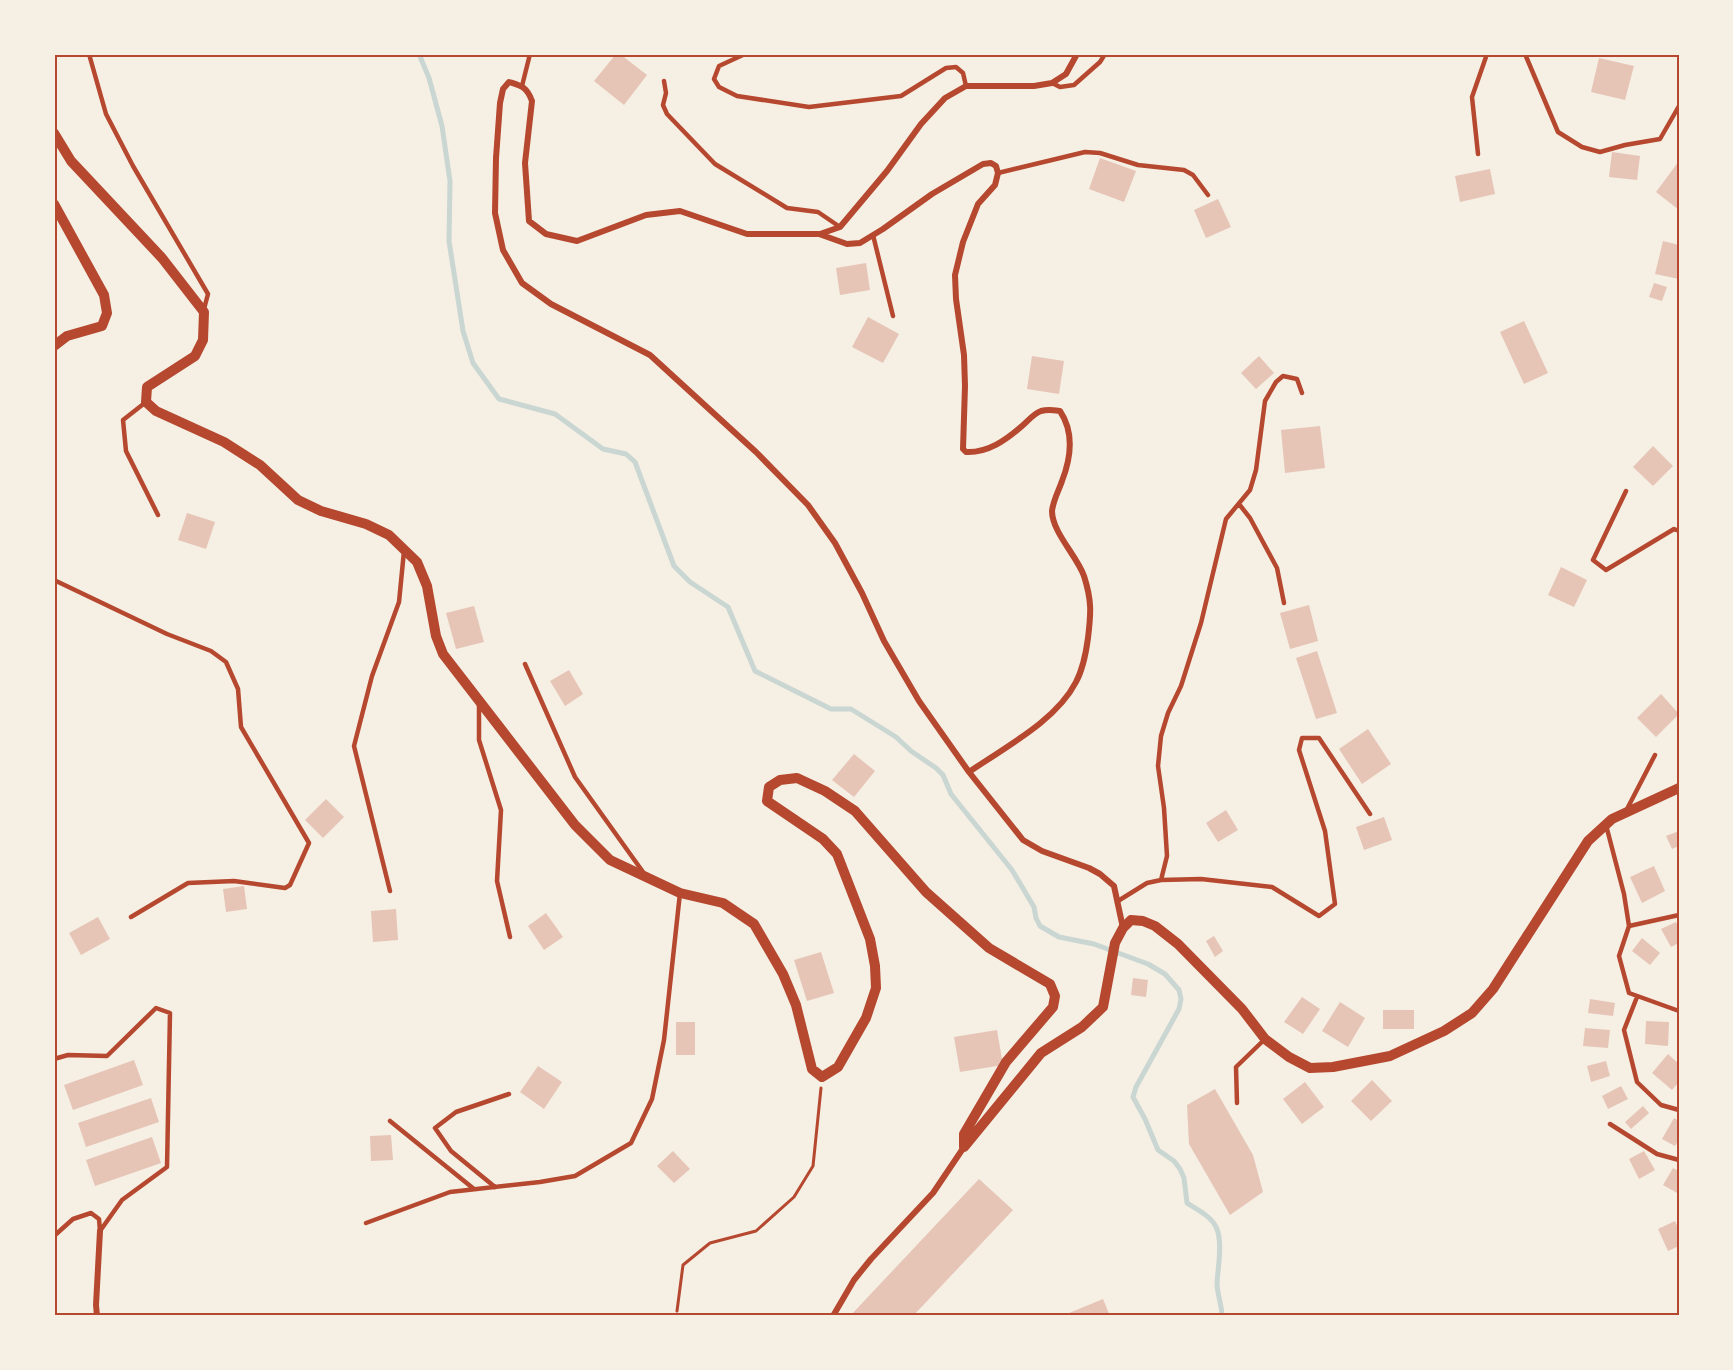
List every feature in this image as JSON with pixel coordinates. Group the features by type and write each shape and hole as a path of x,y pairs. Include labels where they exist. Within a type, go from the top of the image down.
{"street":[{"path":"1077,54 1066,74 1052,83 1034,86 966,86 945,98 921,124 887,171 840,227 819,234 747,234 680,211 646,215 577,241 546,234 529,221 525,163 532,100 530,94 522,86 509,82 503,89 500,103 495,213 503,250 522,283 551,304 650,355 756,452 808,504 836,543 884,641 919,701 969,772 1023,840 1042,851 1089,868 1114,886 1123,928"},
{"path":"54,133 71,161 162,258 204,312 203,340 195,356 147,387 146,402 156,411 224,442 260,465 298,500 321,512 366,524 389,535 404,548 417,562 427,586 436,636 443,654 575,825 610,860 680,893 723,903 754,924 783,974 796,1005 812,1069 822,1077 838,1067 866,1018 876,988 875,966 870,939 837,854 822,839 767,801 768,787 780,780 797,778 825,791 855,811 926,892 989,948 1050,984 1055,996 1053,1007 1006,1062 964,1134 964,1147"},
{"path":"819,234 847,244 860,243 932,194 983,164 996,166 999,173 996,185 978,204 963,242 956,275 956,299 964,355 963,449 971,453 987,449 1002,442 1038,412 1049,409 1060,411 1066,422 1070,438 1069,462 1052,510 1053,521 1081,570 1092,608 1086,653 1077,681 1064,701 1050,716 969,772"},
{"path":"54,204 104,295 107,313 102,326 67,336 54,346"},
{"path":"833,1316 854,1280 933,1193 964,1147 1041,1053 1082,1027 1103,1007 1115,943 1123,928 1131,920 1143,921 1155,926 1179,944 1242,1009 1265,1039 1288,1057 1310,1068 1334,1067 1390,1056 1444,1031 1472,1013 1493,989 1588,841 1612,819 1679,788"},
{"path":"97,1316 100,1231"}],"lane":[{"path":"89,54 106,114 133,166 208,294 204,312"},
{"path":"522,86 530,54"},
{"path":"745,54 719,66 714,79 719,87 737,96 809,107 900,96 946,68 956,68 963,74 966,86"},
{"path":"1052,83 1060,87 1074,85 1100,62 1105,54"},
{"path":"1478,154 1472,97 1486,54"},
{"path":"1525,54 1558,132 1582,147 1600,152 1660,139 1679,106"},
{"path":"664,81 666,93 663,105 667,114 715,164 787,208 818,212 840,227"},
{"path":"999,173 1085,152 1100,153 1138,165 1184,170 1193,175 1208,195"},
{"path":"873,235 893,316"},
{"path":"1161,880 1167,856 1158,766 1161,736 1168,712 1181,686 1201,623 1226,519 1250,490 1256,470 1265,401 1276,382 1283,376 1297,379 1302,393"},
{"path":"146,402 123,420 126,451 158,516"},
{"path":"1626,491 1593,560 1606,570 1674,529 1679,531"},
{"path":"1239,504 1250,518 1277,567 1284,603"},
{"path":"390,891 354,746 372,676 399,602 404,548"},
{"path":"54,580 167,634 211,651 226,662 238,689 241,728 309,843 290,885 285,888 234,881 188,883 131,916"},
{"path":"525,664 575,777 646,877"},
{"path":"479,700 479,740 501,810 497,881 510,937"},
{"path":"1118,901 1147,883 1161,880 1201,879 1272,888 1319,916 1335,904 1325,831 1299,750 1302,738 1319,738 1370,814"},
{"path":"1624,813 1654,755"},
{"path":"1606,825 1624,894 1629,926 1619,956 1629,993 1679,1011"},
{"path":"366,1223 450,1192 575,1176 631,1143 652,1099 664,1040 680,893"},
{"path":"1629,926 1679,915"},
{"path":"1637,997 1624,1030 1637,1082 1661,1105 1679,1110"},
{"path":"54,1059 68,1055 107,1056 156,1008 170,1013 167,1167 122,1200 100,1231"},
{"path":"1237,1103 1236,1067 1265,1039"},
{"path":"495,1187 451,1151 435,1128 456,1112 509,1094"},
{"path":"390,1121 474,1189"},
{"path":"1610,1124 1657,1154 1679,1160"},
{"path":"54,1236 74,1219 91,1213 99,1219 100,1231"}],"path":[{"path":"676,1311 683,1265 710,1243 756,1231 794,1197 813,1166 822,1077"}],"building":[{"path":"616,54 620,54 647,75 624,105 594,81"},
{"path":"1599,58 1634,66 1625,100 1591,92"},
{"path":"1612,152 1640,156 1637,180 1609,177"},
{"path":"1100,158 1136,171 1124,202 1089,189"},
{"path":"1679,161 1679,210 1656,192"},
{"path":"1490,169 1495,194 1460,202 1455,176"},
{"path":"1218,199 1231,227 1206,238 1194,210"},
{"path":"1663,241 1679,245 1679,279 1655,274"},
{"path":"866,263 870,290 840,295 836,268"},
{"path":"1654,283 1667,287 1662,301 1649,297"},
{"path":"868,317 899,334 883,363 852,347"},
{"path":"1524,321 1548,373 1524,384 1500,332"},
{"path":"1032,356 1064,361 1059,394 1027,389"},
{"path":"1259,356 1274,373 1256,389 1241,373"},
{"path":"1320,426 1325,468 1285,473 1281,430"},
{"path":"1653,446 1673,466 1653,486 1633,467"},
{"path":"187,513 215,522 206,549 178,540"},
{"path":"1561,567 1587,580 1574,607 1548,595"},
{"path":"1309,605 1318,641 1290,649 1280,613"},
{"path":"474,606 484,642 456,649 446,613"},
{"path":"1317,651 1337,713 1316,719 1296,658"},
{"path":"569,670 583,694 565,706 550,681"},
{"path":"1661,694 1679,714 1656,737 1637,718"},
{"path":"1368,729 1391,764 1362,784 1339,749"},
{"path":"854,754 875,771 854,797 832,780"},
{"path":"326,799 344,817 323,838 305,820"},
{"path":"1226,810 1238,830 1218,842 1206,823"},
{"path":"1384,817 1392,840 1364,850 1356,827"},
{"path":"1679,831 1679,846 1672,849 1666,836"},
{"path":"1654,866 1665,891 1642,903 1630,877"},
{"path":"244,886 247,909 226,912 223,889"},
{"path":"396,909 398,940 373,942 371,911"},
{"path":"546,913 563,937 544,950 528,926"},
{"path":"98,917 110,939 81,955 69,933"},
{"path":"1676,922 1679,928 1679,943 1671,947 1661,929"},
{"path":"1214,936 1223,951 1215,957 1206,941"},
{"path":"1642,938 1660,953 1650,965 1632,951"},
{"path":"821,952 834,993 807,1001 794,960"},
{"path":"1133,978 1148,980 1146,997 1131,995"},
{"path":"1302,997 1320,1009 1303,1034 1284,1022"},
{"path":"1590,999 1615,1003 1613,1016 1588,1013"},
{"path":"1340,1002 1365,1018 1348,1047 1322,1031"},
{"path":"1383,1010 1414,1010 1414,1029 1383,1029"},
{"path":"1646,1021 1669,1022 1668,1046 1645,1044"},
{"path":"676,1022 695,1022 695,1055 676,1055"},
{"path":"1585,1028 1610,1030 1608,1048 1583,1046"},
{"path":"997,1030 1003,1065 960,1072 954,1037"},
{"path":"1668,1054 1679,1064 1679,1082 1672,1090 1652,1073"},
{"path":"134,1060 143,1085 73,1110 64,1085"},
{"path":"1606,1061 1610,1076 1591,1082 1587,1066"},
{"path":"538,1066 562,1082 544,1109 520,1092"},
{"path":"1372,1080 1392,1101 1371,1121 1351,1101"},
{"path":"1305,1082 1324,1107 1302,1124 1283,1099"},
{"path":"1621,1086 1628,1099 1608,1109 1602,1096"},
{"path":"1215,1089 1253,1155 1263,1192 1230,1215 1189,1144 1187,1105"},
{"path":"151,1098 159,1122 86,1147 78,1123"},
{"path":"1643,1106 1649,1113 1631,1129 1625,1122"},
{"path":"1674,1118 1679,1121 1679,1139 1675,1146 1662,1139"},
{"path":"391,1135 393,1160 371,1161 370,1136"},
{"path":"152,1137 161,1163 95,1186 86,1160"},
{"path":"673,1151 690,1169 674,1183 657,1166"},
{"path":"1644,1151 1655,1170 1639,1179 1629,1159"},
{"path":"1673,1168 1679,1171 1679,1194 1663,1185"},
{"path":"979,1179 1013,1210 913,1316 850,1316"},
{"path":"1675,1221 1679,1230 1679,1246 1668,1251 1658,1229"},
{"path":"1103,1299 1110,1316 1062,1316"}],"waterway":[{"path":"419,54 429,78 442,126 450,181 449,241 463,331 473,363 499,399 555,414 603,449 626,454 635,462 674,566 690,582 728,607 755,671 831,709 851,709 896,737 911,751 936,768 943,775 951,794 1012,870 1034,907 1040,926 1059,937 1094,944 1148,964 1165,974 1179,990 1181,999 1179,1009 1136,1087 1133,1097 1158,1150 1174,1161 1180,1169 1184,1178 1187,1203 1207,1216 1216,1227 1220,1246 1217,1287 1222,1316"}]}
